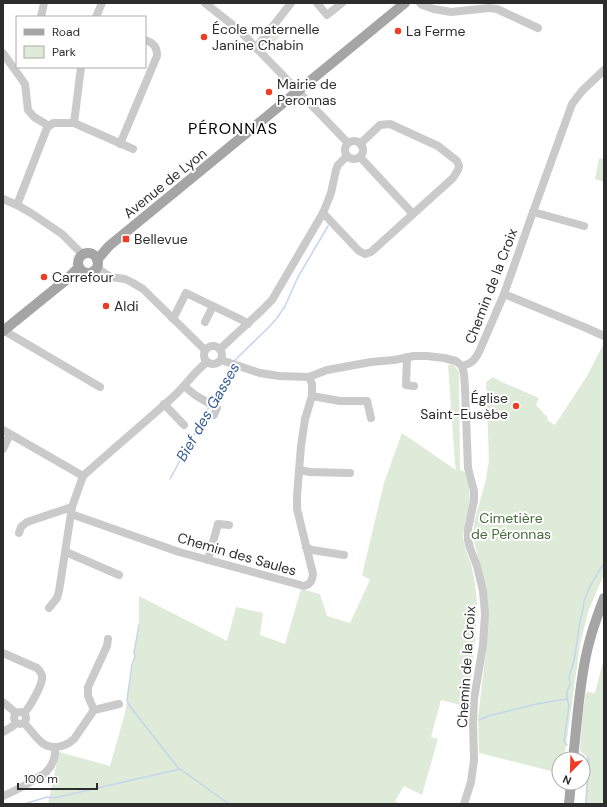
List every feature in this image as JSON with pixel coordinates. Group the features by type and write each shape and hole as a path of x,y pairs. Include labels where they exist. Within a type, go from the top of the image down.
{"main road":[{"name":"Avenue de Lyon","path":"96,261 100,250 109,246 405,3"},
{"path":"3,330 66,280 82,270 92,272 96,261 88,254 83,255 79,259 78,262 82,270"},
{"path":"574,751 583,672 587,651 596,619 604,598"},
{"path":"569,804 570,791"}],"street":[{"path":"40,16 44,3"},
{"path":"96,16 102,3"},
{"path":"206,3 238,30 348,143"},
{"path":"256,48 291,3"},
{"path":"317,3 327,15 342,3"},
{"path":"420,3 434,9 451,12 489,8 497,9 538,28"},
{"path":"120,144 158,56 157,49 150,42 146,40"},
{"path":"3,53 16,67"},
{"path":"74,123 82,68"},
{"path":"18,69 25,84 28,110 34,117 49,126"},
{"name":"Chemin de la Croix","path":"464,804 471,782 474,760 474,699 483,645 485,614 482,585 468,540 468,529 474,501 474,491 468,468 466,388 462,366 469,364 474,360 479,352 504,294 532,212 572,104 582,91 604,70"},
{"path":"17,205 47,128 54,123 74,123 133,149"},
{"path":"323,213 358,251 365,254 371,252 453,178 459,166 457,161 438,146 390,124 380,125 360,144"},
{"path":"350,141 356,141 360,144 363,152 360,157 353,159 347,156 344,149 350,141"},
{"path":"220,349 272,300 323,213 331,193 338,165 347,156"},
{"path":"360,157 413,214"},
{"path":"3,199 31,213 62,234 83,255"},
{"path":"532,212 584,226"},
{"path":"96,261 110,277 125,279 138,286 205,350"},
{"path":"172,318 186,293 248,324"},
{"path":"504,294 604,336"},
{"path":"205,322 213,306"},
{"path":"3,330 100,387"},
{"path":"209,346 218,347 220,349 223,354 219,362 214,364 207,362 204,356 205,350 209,346"},
{"path":"221,360 260,374 309,377 327,370 414,356 444,358 456,361 462,366"},
{"path":"407,357 406,385 414,386"},
{"path":"49,608 57,598 60,591 72,511 83,476 174,396 200,366 207,362"},
{"name":"Chemin des Saules","path":"72,511 179,552 304,586 310,584 313,574 297,509 301,446 305,419 312,396 312,384 309,377"},
{"path":"184,386 195,395 217,408 214,415"},
{"path":"312,396 340,401 367,401 371,418"},
{"path":"164,404 184,425"},
{"path":"3,449 7,432 83,476"},
{"path":"299,470 310,472 350,473"},
{"path":"19,533 22,526 27,522 72,511"},
{"path":"208,560 218,524 229,525"},
{"path":"306,547 312,550 344,555"},
{"path":"66,552 119,575"},
{"path":"94,710 88,696 88,687 107,646 108,639"},
{"path":"3,653 37,668 42,675 41,684 31,704 24,713 26,717 20,723 3,732"},
{"path":"3,702 16,713 24,713"},
{"path":"16,713 14,719 45,745 56,748 65,746 74,739 94,710 119,704"},
{"path":"3,796 14,792 47,771 54,758 56,748"}],"green space":[{"path":"278,25 284,32 270,46 265,43"},
{"path":"599,158 604,159 604,182 595,179"},
{"name":"Cimetière de Péronnas","path":"604,343 604,574 588,612 580,645 565,751 551,751 551,771 479,753 478,718 487,641 484,580 474,541 474,523 486,479 489,460 486,382 493,377 539,398 536,405 548,418 547,420 555,425 587,376"},
{"path":"453,364 459,372 460,470 465,472 469,485 469,510 463,537 475,583 477,603 475,643 468,707 441,700 431,737 438,739 422,795 404,786 395,801 400,804 48,804 59,752 110,766 125,713 139,624 139,596 227,641 236,607 263,613 260,635 285,644 301,589 320,594 327,616 350,623 370,580 362,575 384,483 402,433 456,470 448,365"},
{"path":"604,658 604,804 585,804 586,791 591,791 591,751 580,751 582,718 586,692 595,693"}],"waterway":[{"name":"Bief des Gasses","path":"234,361 277,318 285,306 298,277 328,226"},
{"name":"Bief des Gasses","path":"212,401 231,366"},
{"name":"Bief des Gasses","path":"170,479 209,407"},
{"path":"567,745 564,741 569,705 567,692 570,684 569,677 574,661 584,601 590,586 604,563"},
{"name":"Bief des Gasses","path":"139,625 127,700 129,705 179,769"},
{"path":"479,720 488,716 541,703 567,699"},
{"path":"24,804 47,797 54,798 180,769 229,804"},
{"path":"586,804 587,791"}],"place":[{"name":"La Ferme","path":"398,31"},
{"name":"École maternelle Janine Chabin","path":"204,37"},
{"name":"Mairie de Peronnas","path":"269,92"},
{"name":"Bellevue","path":"126,239"},
{"name":"Carrefour","path":"44,277"},
{"name":"Aldi","path":"106,306"},
{"name":"Église Saint-Eusèbe","path":"516,406"}],"district":[{"name":"PÉRONNAS","path":"233,128"}]}
